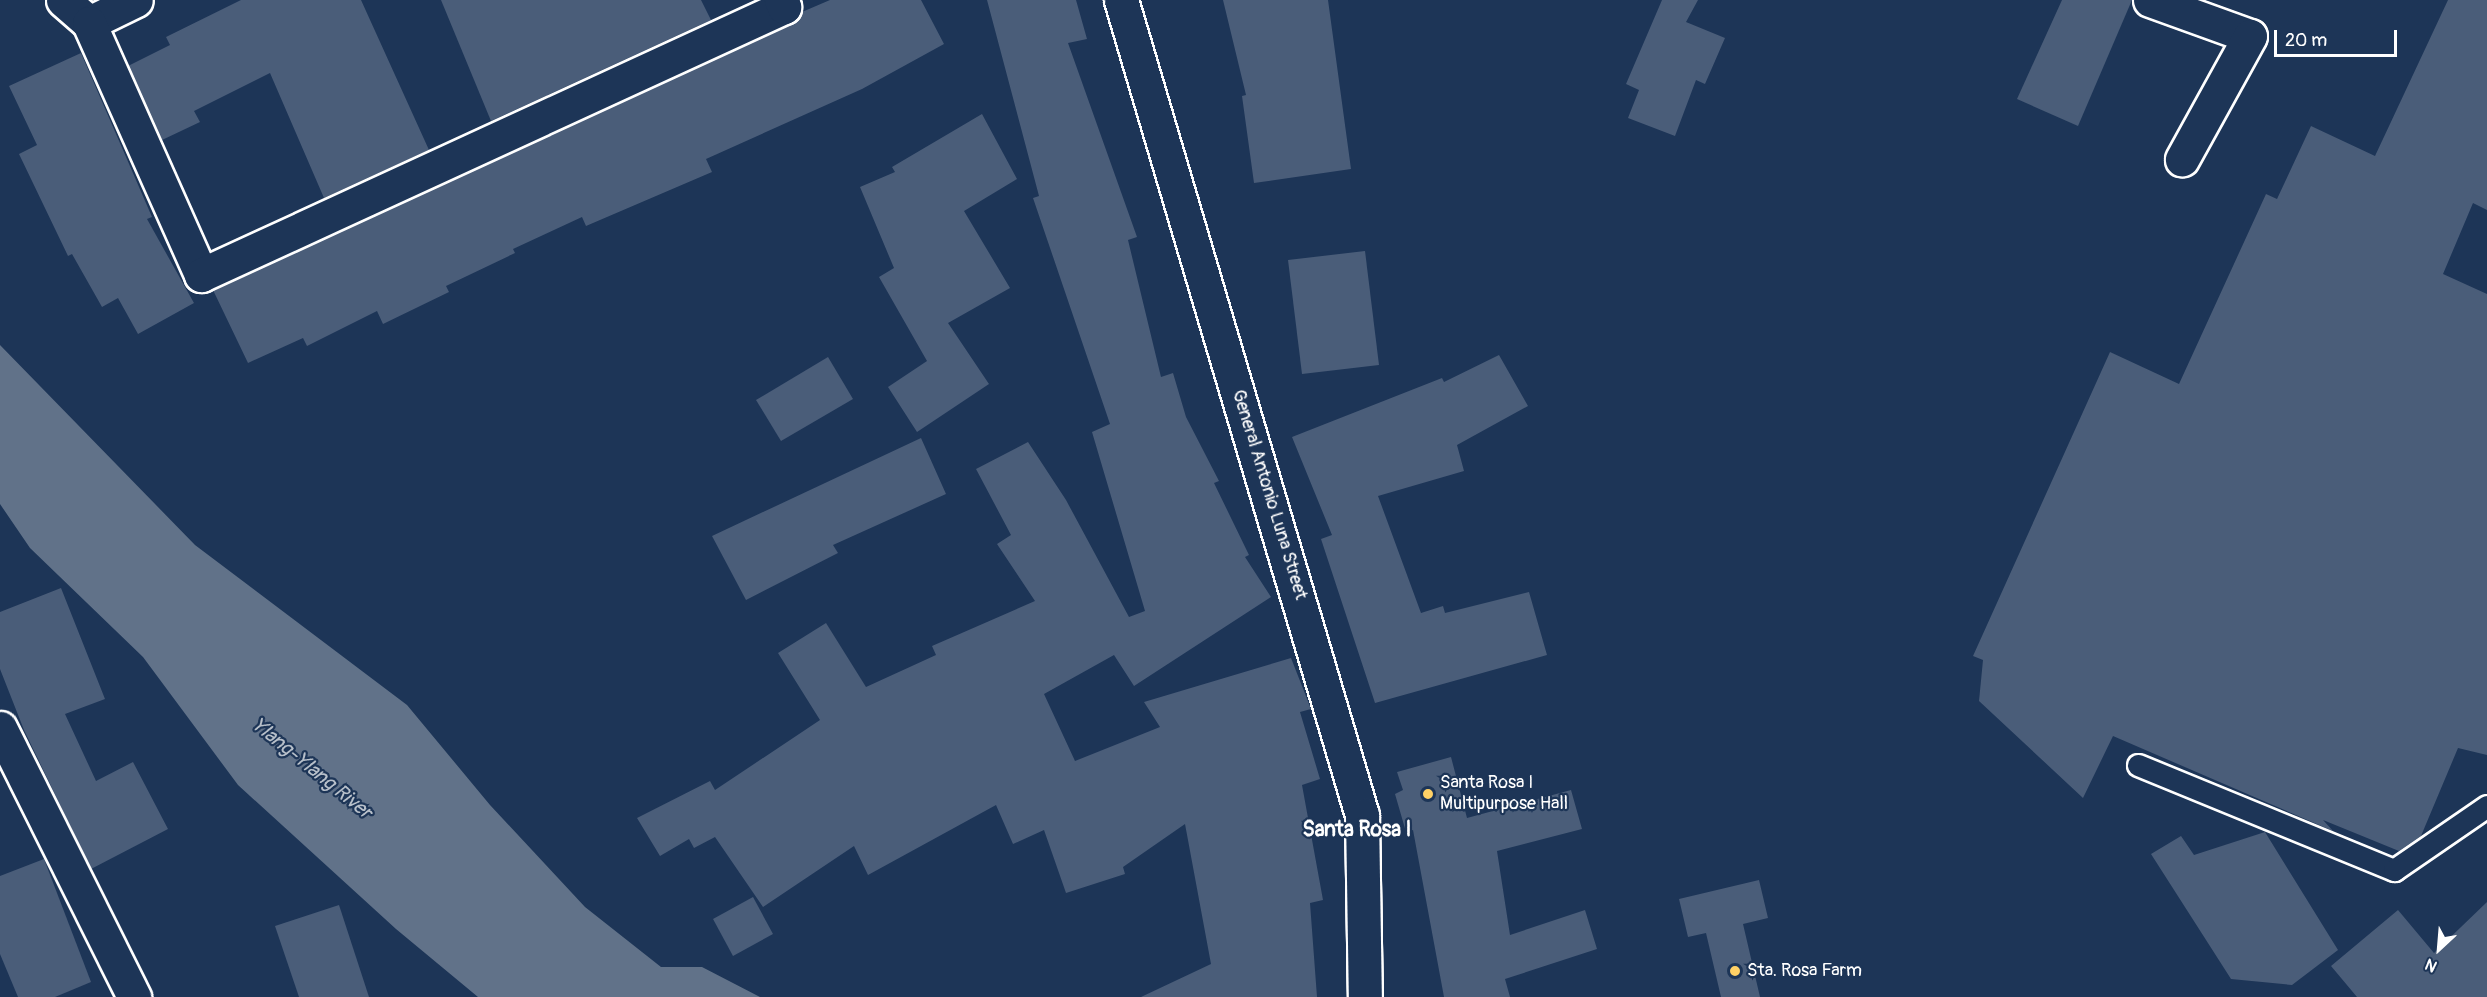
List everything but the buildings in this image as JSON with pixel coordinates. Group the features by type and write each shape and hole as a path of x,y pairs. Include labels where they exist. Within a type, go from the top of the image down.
{"street":[{"path":"63,0 89,23 201,275 784,7 781,0"},
{"path":"89,23 136,0"},
{"name":"General Antonio Luna Street","path":"1121,0 1362,815 1365,997"},
{"path":"2150,0 2250,36 2181,159"},
{"path":"0,728 134,997"}],"lane":[{"path":"2138,765 2394,870 2487,806"}],"water":[{"name":"Ylang-Ylang River","path":"0,345 195,545 407,705 490,805 585,907 661,967 702,967 760,997 478,997 396,929 238,785 143,657 30,548 0,504"}],"place":[{"name":"Santa Rosa I Multipurpose Hall","path":"1428,794"},
{"name":"Sta. Rosa Farm","path":"1735,971"}],"district":[{"name":"Santa Rosa I","path":"1357,830"}]}
